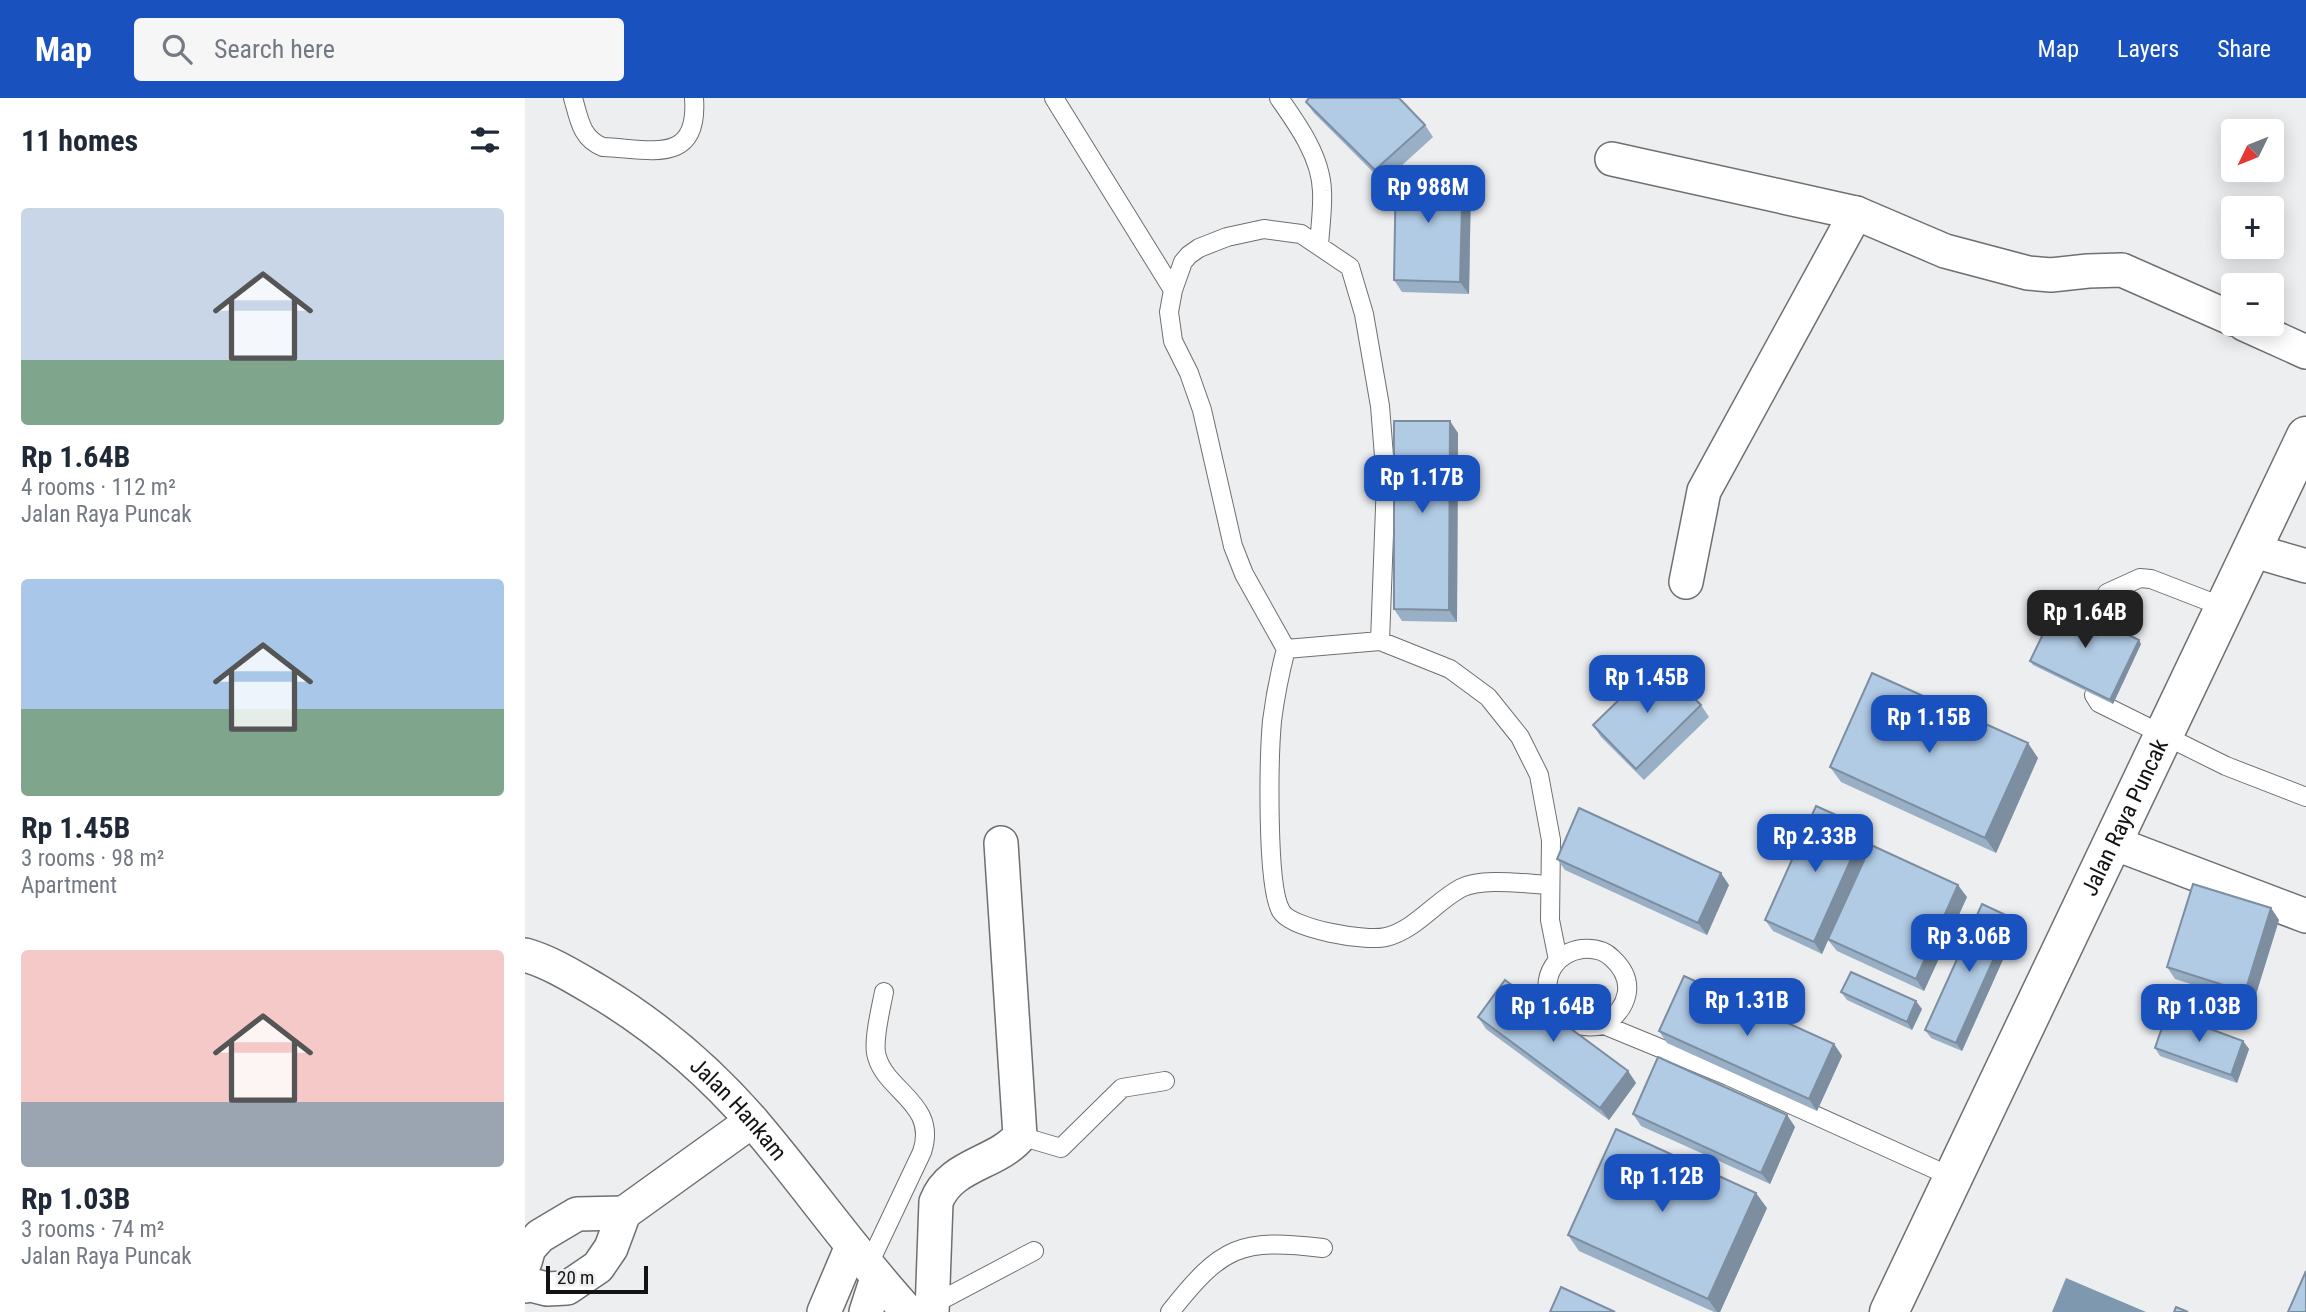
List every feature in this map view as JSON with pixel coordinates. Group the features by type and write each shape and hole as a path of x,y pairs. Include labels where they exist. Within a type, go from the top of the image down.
{"highway":[{"name":"Jalan Raya Puncak","path":"1889,1312 2306,436"}],"street":[{"path":"1612,159 1856,213 1945,251 2028,273 2050,275 2109,269 2130,272 2221,314"},
{"path":"1686,582 1704,491 1856,213"},
{"path":"2271,336 2306,352"},
{"path":"2251,550 2306,566"},
{"path":"2111,842 2306,916"},
{"path":"924,1310 939,1195 957,1175 1009,1147 1020,1136 1001,843"},
{"name":"Jalan Hankam","path":"525,955 573,976 615,1001 660,1034 705,1073 752,1121 865,1263 924,1310"},
{"path":"624,1213 577,1214 540,1236 529,1248 526,1275 547,1289 567,1288 598,1267 611,1248 624,1213 752,1121"},
{"path":"824,1312 865,1263"},
{"path":"865,1263 866,1312"}],"lane":[{"path":"573,98 584,133 597,145 669,150 682,143 693,127 694,98"},
{"path":"1054,98 1173,290"},
{"path":"1279,98 1303,135 1320,175 1322,190 1319,246"},
{"path":"1380,641 1386,481 1380,406 1364,314 1350,267 1301,234 1285,231 1264,229 1243,232 1199,247 1183,262 1173,290 1169,312 1170,331 1202,410 1233,546 1244,574 1286,649 1272,722 1271,833 1274,888 1281,911 1288,920 1313,929 1384,938 1399,932 1462,888 1475,883 1550,885"},
{"path":"2107,593 2140,578 2151,579 2225,608"},
{"path":"1286,649 1380,641 1450,669 1488,697 1520,737 1539,775 1551,840 1550,920 1558,960"},
{"path":"2094,695 2099,703 2226,766 2306,797"},
{"path":"1591,948 1608,953 1621,965 1627,982 1626,1000 1618,1015 1604,1025 1588,1028 1573,1026 1560,1017 1551,1004 1547,989 1550,973 1558,960 1573,951 1591,948"},
{"path":"865,1263 922,1152 926,1138 922,1119 913,1103 884,1069 876,1055 884,992"},
{"path":"1604,1025 1728,1076 1952,1177"},
{"path":"1020,1136 1061,1148 1122,1088 1165,1081"},
{"path":"1170,1312 1203,1273 1227,1254 1251,1245 1279,1243 1324,1248"},
{"path":"924,1310 1034,1251"}],"water":[{"path":"2066,1278 2146,1312 2052,1312"}],"building":[{"path":"1309,98 1399,98 1425,125 1375,170 1306,102"},
{"path":"1396,168 1463,170 1460,282 1394,280"},
{"path":"1394,421 1450,421 1449,610 1394,609"},
{"path":"2059,601 2139,640 2110,700 2030,661"},
{"path":"1658,662 1701,705 1636,769 1593,725"},
{"path":"1872,673 2028,743 1985,838 1830,767"},
{"path":"1816,806 1865,828 1814,942 1765,920"},
{"path":"1579,808 1721,873 1698,923 1557,859"},
{"path":"1871,845 1958,885 1916,979 1828,939"},
{"path":"2193,884 2271,908 2245,992 2167,967"},
{"path":"1982,904 2012,918 1956,1043 1925,1030"},
{"path":"1851,972 1916,1001 1907,1022 1841,992"},
{"path":"1684,976 1834,1044 1809,1099 1659,1031"},
{"path":"1505,980 1628,1071 1600,1108 1478,1017"},
{"path":"2167,1013 2243,1041 2231,1075 2155,1048"},
{"path":"1658,1057 1787,1115 1761,1173 1633,1114"},
{"path":"1616,1129 1756,1193 1708,1299 1568,1235"},
{"path":"2306,1271 2306,1312 2288,1312"},
{"path":"1561,1287 1615,1312 1550,1312"},
{"path":"2176,1307 2188,1312 2174,1312"}]}
